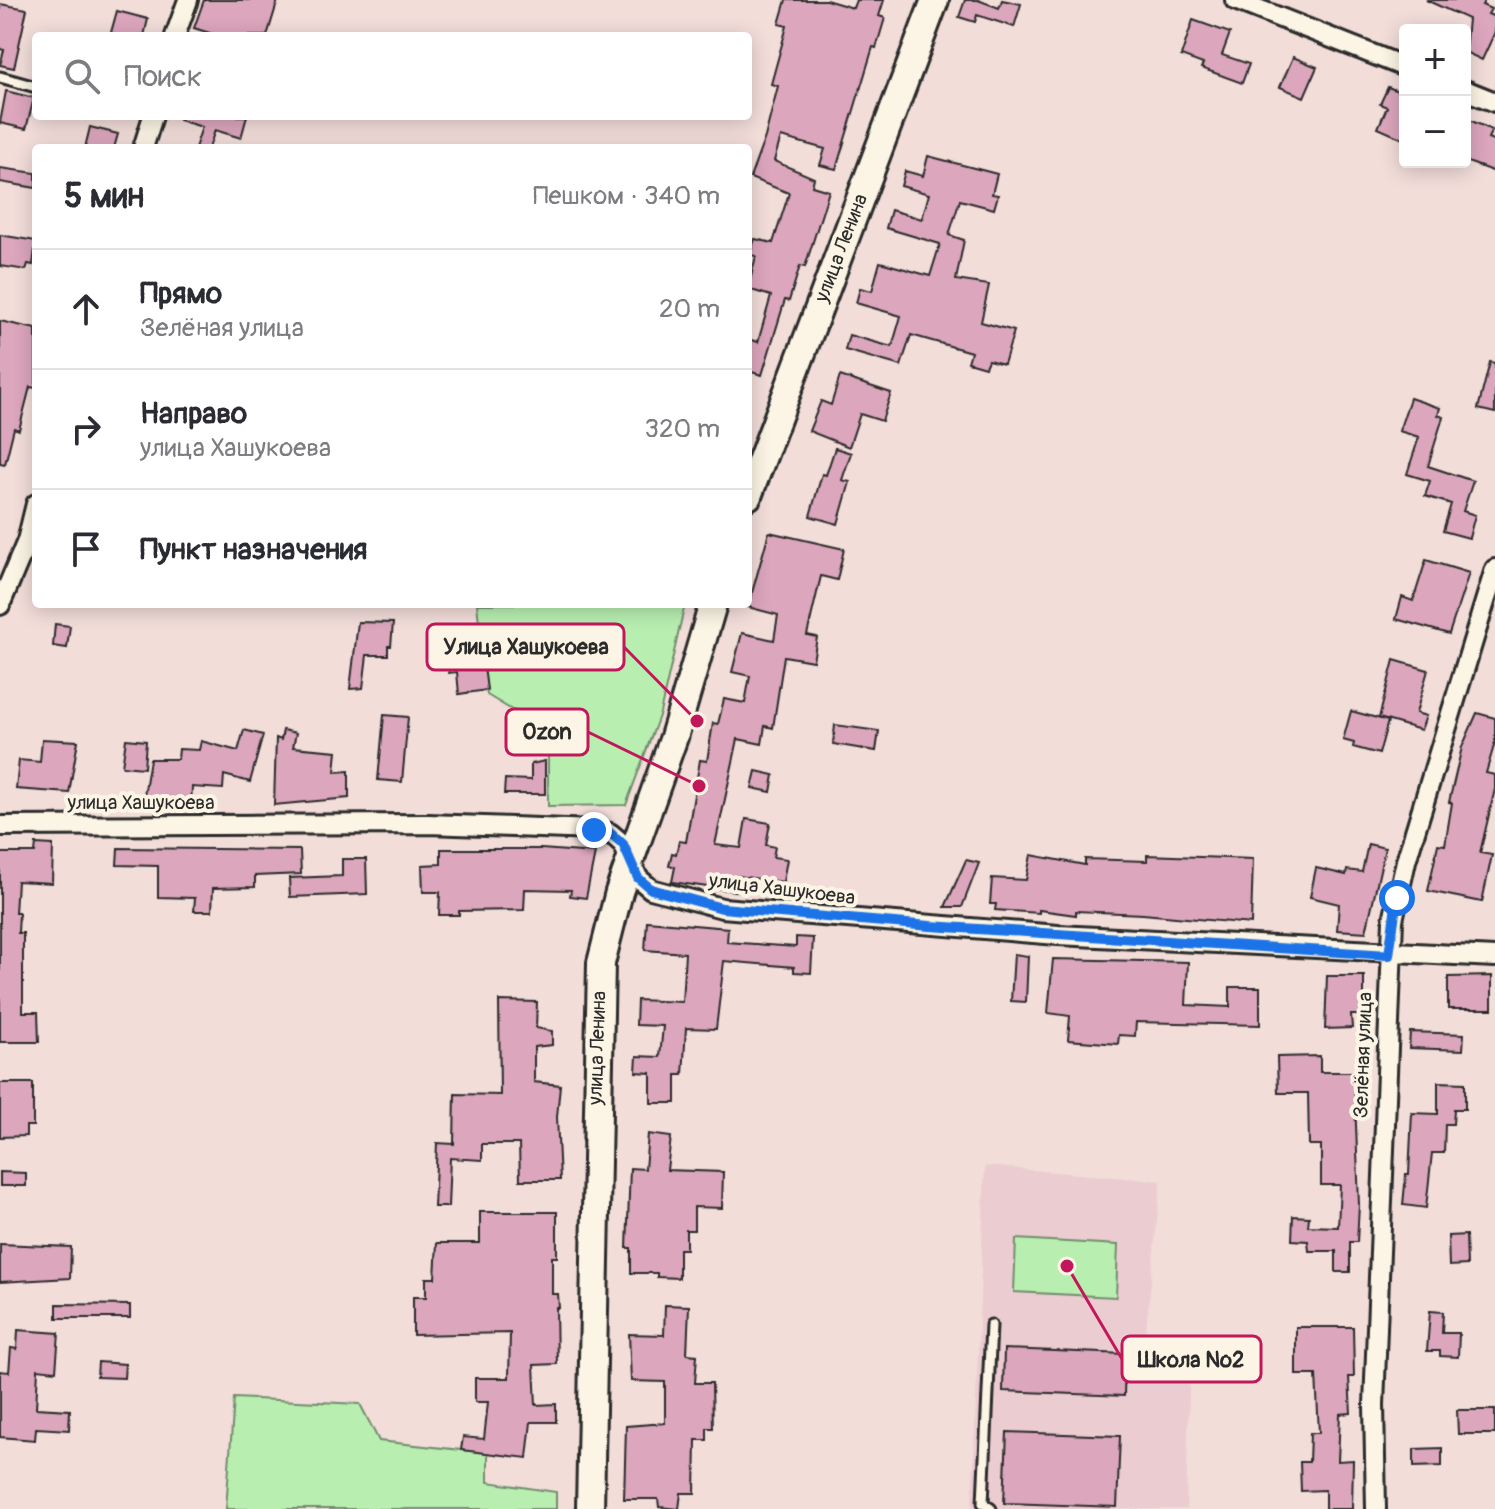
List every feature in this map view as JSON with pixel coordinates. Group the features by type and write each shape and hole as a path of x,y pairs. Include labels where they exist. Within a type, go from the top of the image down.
{"street":[{"path":"176,32 188,0"},
{"name":"улица Ленина","path":"752,485 935,0"},
{"path":"1235,0 1399,65"},
{"path":"1471,92 1495,102"},
{"path":"144,144 149,120"},
{"path":"0,605 27,541 32,520"},
{"name":"Зелёная улица","path":"1376,1509 1374,1405 1389,955 1406,861 1495,569"},
{"name":"улица Ленина","path":"590,1509 598,991 604,943 672,745 712,608"},
{"name":"улица Хашукоева","path":"0,826 428,824 552,827 610,833 623,844 638,878 651,889 722,908 930,926 1389,955 1495,957"}],"lane":[{"path":"0,77 32,86"},
{"path":"991,1325 983,1503 991,1509"}],"shaded area":[{"path":"985,1166 1161,1181 1144,1350 1190,1353 1186,1509 972,1509"}],"green space":[{"path":"477,608 684,608 660,713 626,805 548,806 548,720 512,710 487,695"},
{"path":"1016,1239 1118,1245 1116,1297 1014,1292"},
{"path":"234,1398 360,1404 379,1441 488,1453 488,1482 556,1492 556,1509 226,1509"}],"building":[{"path":"204,0 278,0 268,32 206,32 194,28"},
{"path":"786,0 826,0 853,8 856,0 884,0 879,16 885,18 876,48 873,47 836,169 820,165 825,149 781,137 774,161 814,178 812,186 829,191 805,267 800,266 789,301 785,300 762,375 752,372 752,340 758,342 771,296 752,290 756,256 752,255 752,249 755,239 773,243 789,193 752,179 752,173 778,86 771,84 787,26 779,24"},
{"path":"965,0 978,0 999,8 1002,0 1021,4 1014,27 977,15 975,22 959,17"},
{"path":"1426,0 1485,0 1482,5 1491,9 1488,14 1495,17 1495,32 1482,60 1471,55 1471,24 1468,24 1468,19"},
{"path":"0,4 27,9 14,68 0,65 4,50 0,49"},
{"path":"117,11 148,19 145,32 111,32"},
{"path":"1193,20 1230,33 1222,55 1249,64 1242,83 1201,68 1203,64 1181,56"},
{"path":"1293,57 1317,67 1304,97 1280,87"},
{"path":"1388,87 1399,92 1399,137 1378,128 1387,107 1380,104"},
{"path":"6,91 32,98 26,129 0,123"},
{"path":"179,120 246,120 241,138 215,130 210,144 196,144 202,127"},
{"path":"1471,121 1492,130 1488,138 1495,141 1495,172 1471,163"},
{"path":"90,127 118,134 115,144 86,144"},
{"path":"928,156 997,174 992,194 998,195 994,209 960,200 949,235 964,240 956,280 989,285 981,322 1014,331 1004,364 988,360 985,367 968,362 971,352 911,335 901,366 845,350 849,335 892,347 901,316 856,303 860,288 872,291 880,262 930,276 940,244 886,228 891,210 922,219 929,194 901,186 905,171 923,176"},
{"path":"0,168 32,172 32,187 0,182"},
{"path":"0,235 32,240 32,265 28,264 26,270 0,266"},
{"path":"0,321 32,328 32,387 19,430 14,428 5,464 0,463"},
{"path":"1490,362 1495,363 1495,413 1478,409"},
{"path":"840,376 891,393 882,421 860,414 849,447 809,431 821,401 831,405"},
{"path":"1410,398 1440,408 1438,415 1443,417 1428,466 1473,481 1463,511 1475,515 1469,538 1443,531 1451,504 1425,496 1430,481 1407,474 1419,437 1399,431"},
{"path":"835,448 851,453 842,480 850,482 838,524 810,516 822,474 826,475"},
{"path":"769,532 844,549 837,580 821,576 807,635 817,637 813,661 784,656 773,728 765,726 762,744 738,739 715,845 741,848 746,819 770,823 766,845 775,847 773,857 787,859 783,882 738,876 736,891 672,882 675,867 669,866 672,853 676,854 679,841 686,842 700,760 707,761 713,723 718,724 724,699 745,703 750,676 732,672 742,633 774,640 778,615 752,608 752,593"},
{"path":"1426,560 1469,573 1449,634 1396,619 1402,597 1413,601"},
{"path":"358,622 393,623 391,646 388,646 388,655 367,655 363,688 350,689"},
{"path":"55,624 70,626 67,648 53,646"},
{"path":"479,628 487,690 459,694 457,672 449,673 447,659 454,658 451,632"},
{"path":"1394,660 1428,670 1416,713 1426,716 1421,730 1379,718"},
{"path":"1351,711 1388,721 1379,754 1353,747 1354,743 1343,740"},
{"path":"1477,713 1495,718 1495,742 1486,773 1495,775 1495,789 1480,853 1492,855 1482,902 1428,891 1438,844 1445,845 1452,803 1449,802 1462,747"},
{"path":"384,715 408,717 402,782 378,780"},
{"path":"835,725 879,731 876,751 833,744"},
{"path":"244,730 263,735 250,782 224,775 223,789 192,787 191,803 143,802 150,759 178,759 179,749 199,750 201,741 238,751"},
{"path":"283,730 296,733 293,747 337,751 335,772 349,771 349,798 274,805 276,738 281,740"},
{"path":"42,739 78,741 69,793 16,789 19,760 40,762"},
{"path":"126,739 146,741 144,768 122,766"},
{"path":"545,761 545,794 504,794 505,779 531,780 531,764"},
{"path":"756,771 774,775 771,792 752,788"},
{"path":"36,844 53,845 52,883 17,881 15,913 19,913 18,933 23,933 23,1012 38,1012 39,1042 0,1042 0,853 35,853"},
{"path":"1368,844 1385,848 1366,932 1337,930 1339,904 1310,897 1316,868 1346,875 1347,870 1362,872"},
{"path":"118,848 300,850 301,874 255,876 255,887 213,888 212,911 194,911 195,898 158,897 158,866 117,865"},
{"path":"441,849 541,849 595,853 586,898 570,896 571,890 525,889 524,910 459,911 459,915 439,915 440,892 423,892 422,865 441,864"},
{"path":"1031,855 1085,865 1085,859 1147,861 1147,855 1253,859 1251,924 1143,914 1076,911 1076,915 1039,910 1039,913 995,910 996,904 990,904 992,878 1026,880"},
{"path":"342,859 366,859 367,894 290,897 289,878 342,876"},
{"path":"966,860 979,863 962,907 945,907"},
{"path":"647,921 728,928 727,942 796,947 796,937 813,938 811,973 794,972 794,967 724,961 716,1029 686,1028 683,1075 676,1075 676,1103 651,1103 651,1073 636,1072 637,1056 660,1057 663,1026 636,1025 637,1000 682,1002 685,953 645,950"},
{"path":"1014,954 1028,956 1026,1002 1011,1001"},
{"path":"1053,959 1188,962 1186,1005 1230,1007 1230,987 1260,987 1260,1025 1136,1022 1135,1036 1119,1035 1118,1044 1068,1040 1070,1016 1048,1013"},
{"path":"1327,976 1364,976 1364,1015 1351,1015 1352,1028 1325,1029"},
{"path":"1492,976 1492,1009 1448,1009 1448,977"},
{"path":"499,1001 537,1002 536,1028 552,1031 552,1045 534,1047 534,1082 560,1085 557,1117 560,1180 520,1180 519,1144 482,1144 482,1160 450,1158 448,1207 434,1207 437,1143 454,1144 455,1094 500,1095"},
{"path":"1410,1032 1464,1034 1463,1050 1409,1048"},
{"path":"1320,1056 1320,1072 1354,1072 1359,1205 1357,1242 1350,1242 1350,1272 1336,1272 1336,1251 1309,1251 1308,1241 1292,1240 1293,1216 1309,1217 1308,1226 1338,1227 1340,1185 1321,1185 1321,1145 1309,1145 1308,1093 1278,1093 1277,1057"},
{"path":"1438,1082 1465,1083 1465,1109 1454,1109 1453,1124 1445,1124 1444,1153 1432,1153 1426,1208 1403,1205 1406,1174 1409,1174 1412,1113 1438,1114"},
{"path":"0,1083 33,1083 33,1126 26,1126 26,1136 0,1137"},
{"path":"648,1134 671,1137 667,1170 723,1172 722,1208 694,1207 694,1230 686,1230 686,1249 679,1249 679,1278 657,1277 657,1273 631,1273 631,1248 627,1248 630,1168 645,1169"},
{"path":"0,1172 26,1173 26,1186 0,1186"},
{"path":"480,1212 557,1212 557,1257 552,1257 552,1294 558,1294 559,1308 556,1308 557,1364 534,1365 536,1405 556,1404 556,1422 531,1422 527,1458 461,1450 463,1437 484,1439 488,1402 475,1402 475,1378 509,1378 510,1333 413,1335 413,1297 426,1297 426,1278 435,1278 437,1243 480,1243"},
{"path":"1466,1235 1467,1265 1449,1266 1448,1236"},
{"path":"0,1244 71,1247 70,1278 0,1282"},
{"path":"57,1304 130,1305 130,1318 57,1318"},
{"path":"665,1305 689,1306 687,1354 697,1355 695,1383 712,1383 713,1428 707,1428 707,1440 696,1440 695,1493 681,1493 679,1509 659,1507 658,1499 624,1499 626,1426 665,1423 665,1382 631,1381 629,1334 664,1335"},
{"path":"1430,1311 1443,1312 1442,1333 1459,1333 1458,1357 1440,1356 1440,1351 1427,1351"},
{"path":"1296,1327 1353,1327 1354,1377 1349,1377 1351,1413 1340,1414 1338,1461 1353,1460 1352,1509 1325,1509 1325,1490 1301,1491 1300,1462 1309,1462 1310,1433 1319,1433 1316,1375 1296,1375"},
{"path":"18,1330 59,1333 56,1371 38,1369 36,1408 70,1410 69,1430 36,1428 35,1440 0,1437 0,1371 9,1372 11,1348 17,1349"},
{"path":"1004,1349 1125,1354 1124,1396 1003,1391"},
{"path":"98,1362 125,1364 124,1378 97,1377"},
{"path":"1457,1410 1495,1410 1495,1434 1458,1434"},
{"path":"1007,1432 1120,1436 1117,1507 1004,1503"},
{"path":"1442,1448 1442,1466 1414,1467 1414,1449"}],"place":[{"name":"Улица Хашукоева","path":"697,721"},
{"name":"Ozon","path":"699,786"},
{"name":"Школа №2","path":"1067,1266"}],"route":[{"path":"594,830 610,833 623,844 638,878 651,889 722,908 930,926 1389,955 1397,898"}]}
